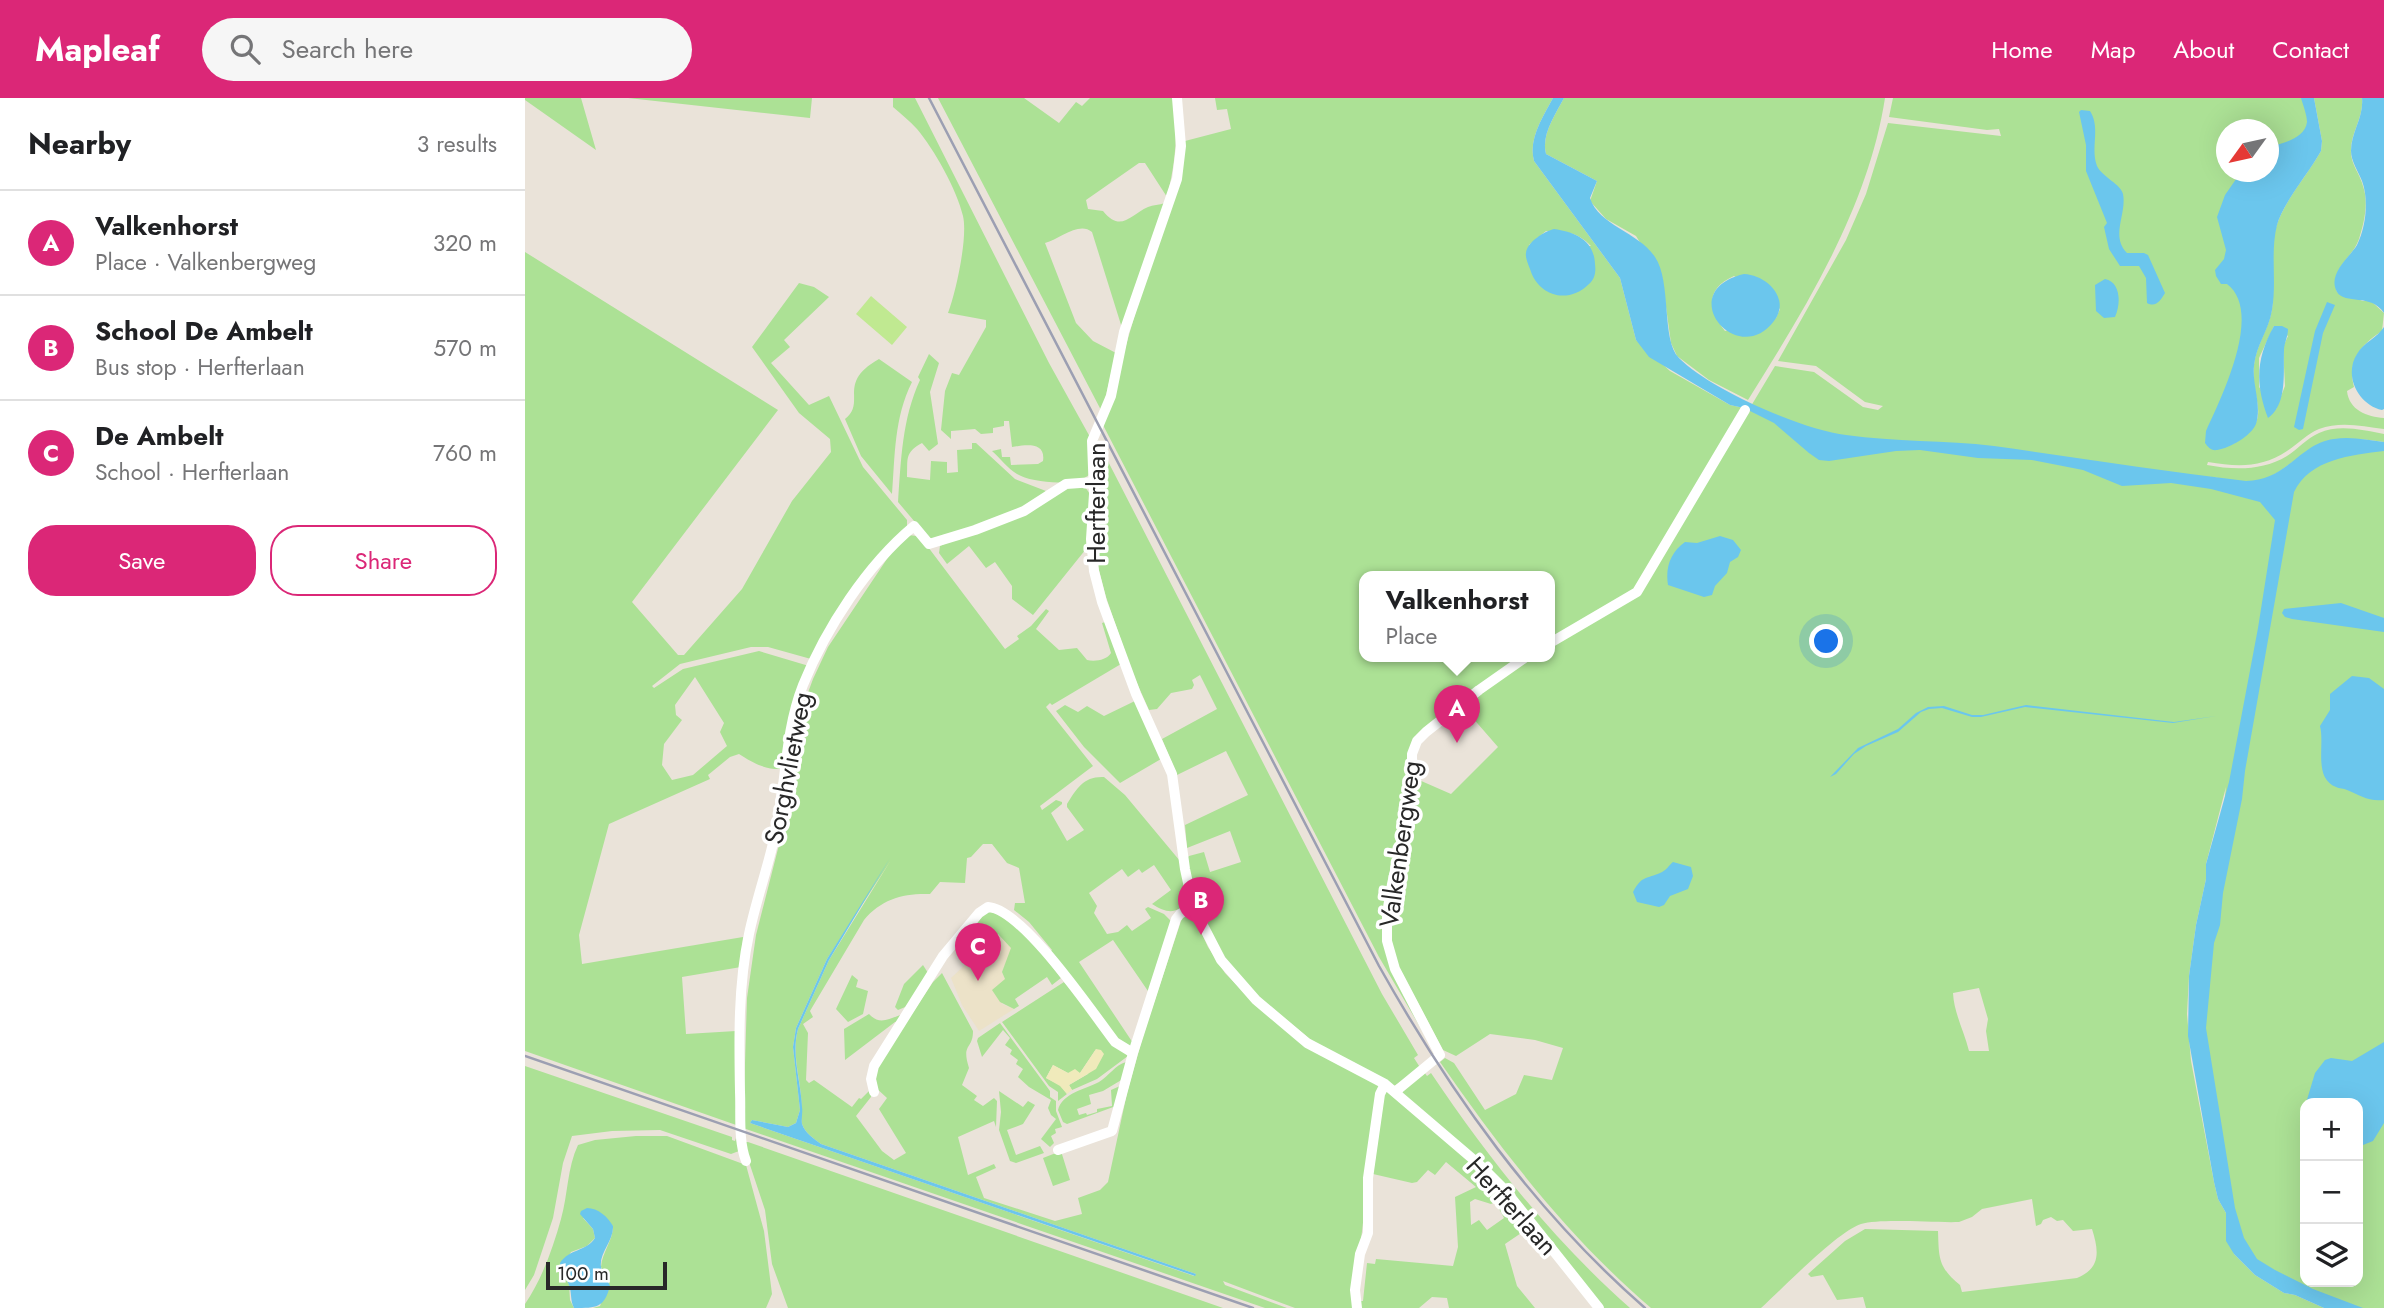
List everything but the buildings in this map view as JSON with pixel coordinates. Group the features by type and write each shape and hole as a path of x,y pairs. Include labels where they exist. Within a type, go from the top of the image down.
{"street":[{"name":"Herfterlaan","path":"1177,98 1181,146 1177,179 1124,332 1111,396 1094,436 1091,539 1094,571 1102,602 1136,694 1172,774 1193,906 1221,960 1257,1000 1314,1047 1385,1084 1505,1190 1599,1308"},
{"path":"1555,640 1637,592 1745,410"},
{"name":"Sorghvlietweg","path":"746,1161 741,1136 739,1047 748,936 777,825 798,700 819,651 868,573 892,545 914,526 929,544 1024,511 1066,484 1094,482"},
{"name":"Valkenbergweg","path":"1395,1092 1440,1055 1395,969 1387,941 1390,891 1412,794 1412,754 1415,745 1426,732 1519,662"},
{"path":"1058,1150 1112,1131 1133,1053 1176,919 1193,906"},
{"path":"874,1092 871,1079 874,1066 943,956 979,913 988,907 1002,910 1023,926 1115,1042 1133,1053"},
{"path":"1357,1308 1355,1290 1360,1254 1368,1233 1368,1178 1380,1094 1385,1084"}],"shaded area":[{"path":"998,934 1012,948 1002,972 1005,979 1002,1004 1014,1009 979,1031 962,1005 951,978"}],"green space":[{"path":"581,98 596,150 525,100"},
{"path":"628,98 812,98 810,118"},
{"path":"893,98 915,98 1049,363 1090,437 1089,475 1083,479 1043,481 1014,472 992,451 1001,449 1002,457 1010,457 1011,465 1038,464 1043,461 1043,455 1038,447 1012,447 1009,421 1004,421 1004,426 993,428 993,433 981,434 975,429 951,431 951,439 941,430 945,391 952,373 959,375 986,327 986,320 948,313 963,250 963,216 956,194 937,158 924,137 893,107"},
{"path":"938,98 1024,98 1059,123 1076,102 1082,106 1090,98 1173,98 1175,148 1167,197 1145,163 1139,163 1086,200 1088,209 1103,211 1120,222 1148,207 1165,203 1122,328 1092,232 1087,229 1075,230 1045,243 1076,323 1093,341 1116,353 1102,412"},
{"path":"1215,98 1553,98 1535,136 1534,161 1620,278 1636,340 1670,371 1730,405 1744,408 1635,590 1555,638 1555,571 1359,571 1359,662 1516,662 1422,733 1411,776 1385,937 1430,1044 1379,957 1103,425 1185,141 1231,129 1227,109 1217,110","holes":["1546,231 1576,235 1591,246 1529,245"]},
{"path":"1564,98 1885,98 1865,179 1832,255 1748,400 1709,380 1677,356 1671,343 1662,278 1636,236 1606,219 1590,201 1597,181 1546,154 1547,132","holes":["1734,276 1780,309 1776,318 1725,331 1715,315 1712,300 1718,287"]},
{"path":"1893,98 2312,98 2308,151 2255,260 2233,444 2246,435 2257,418 2254,365 2272,309 2275,230 2288,201 2321,151 2322,141 2314,98 2362,98 2351,155 2365,193 2365,213 2359,239 2339,269 2336,283 2337,292 2371,301 2384,313 2382,331 2357,354 2352,369 2354,387 2347,391 2355,408 2371,416 2384,418 2384,429 2335,425 2315,431 2268,461 2239,465 2208,462 2207,465 2227,468 2258,467 2287,456 2315,435 2327,430 2351,429 2384,434 2384,442 2348,439 2328,442 2308,451 2273,475 2257,481 2205,476 2273,488 2342,448 2384,450 2384,1308 2351,1308 2305,1287 2363,1287 2363,1098 2300,1098 2300,1285 2262,1267 2248,1256 2229,1209 2201,1015 2226,787 2206,864 2206,879 2189,976 2187,1014 2191,1061 2214,1182 2218,1199 2226,1213 2234,1254 2255,1275 2284,1293 2324,1308 1866,1308 1863,1297 1837,1300 1823,1275 1811,1277 1808,1274 1845,1241 1865,1229 1938,1231 1941,1261 1947,1273 1960,1285 1962,1292 2077,1278 2085,1274 2094,1264 2097,1252 2092,1229 2073,1231 2063,1220 2057,1221 2051,1217 2036,1226 2032,1199 1982,1209 1959,1222 1894,1221 1861,1224 1839,1237 1761,1308 1651,1308 1592,1252 1538,1192 1487,1128 1440,1062 1445,1058 1454,1063 1485,1110 1516,1094 1524,1075 1552,1080 1563,1048 1535,1040 1490,1034 1456,1056 1443,1050 1392,954 1389,912 1419,780 1451,794 1498,747 1471,716 1464,720 1457,710 1524,662 1555,662 1555,642 1642,588 1775,366 1814,372 1863,407 1878,410 1883,406 1865,402 1816,366 1778,361 1846,240 1866,194 1888,123 2001,136 1999,129 1987,130 1889,117","holes":["2274,326 2288,336 2283,347 2285,386 2276,409 2259,387 2259,358","1979,988 1988,1019 1986,1031 1989,1051 1969,1051 1953,993"]},
{"path":"525,252 778,410 632,602 678,655 684,655 742,589 792,501 831,452 830,439 799,413 752,347 799,283 814,287 829,297 784,340 790,347 771,363 809,405 829,396 863,467 907,520 907,526 811,659 768,647 751,647 680,664 652,686 654,688 683,669 759,651 809,666 783,769 759,765 739,754 730,757 708,775 710,779 609,824 579,935 582,964 743,937 741,967 682,977 686,1034 736,1031 739,1126 525,1051","holes":["695,677 724,723 720,732 727,746 693,775 672,780 662,765 664,744 682,720 676,715 675,705"]},
{"path":"871,296 907,327 892,345 856,314"},
{"path":"929,354 939,363 930,392 938,444 929,451 922,443 912,450 908,457 907,477 930,480 931,461 947,462 947,473 958,472 957,450 972,449 972,443 976,443 1015,479 1046,491 1038,499 1010,514 931,541 898,502 909,410 920,380 918,377"},
{"path":"879,359 912,382 899,423 892,494 861,456 845,419 854,406 855,384 859,376"},
{"path":"1096,438 1382,994 1418,1055 1414,1058 1421,1069 1394,1086 1321,1048 1255,994 1226,962 1195,899 1187,858 1189,856 1204,852 1210,872 1241,862 1230,831 1187,848 1185,825 1248,795 1226,751 1177,775 1162,739 1217,709 1200,675 1192,680 1192,689 1171,693 1157,709 1149,710 1132,672 1096,559"},
{"path":"1085,487 1090,494 1086,549 1033,615 1012,599 1012,586 995,562 986,568 969,546 947,564 939,553 940,546 1064,488"},
{"path":"908,535 917,536 925,543 1005,649 1019,639 1017,636 1031,626 1046,609 1049,611 1036,629 1059,650 1077,648 1087,660 1101,660 1111,653 1102,623 1105,622 1121,664 1046,707 1093,766 1040,806 1042,810 1056,800 1062,802 1051,813 1067,841 1084,830 1067,804 1086,781 1104,777 1125,795 1180,861 1187,901 1179,909 1171,911 1152,904 1171,890 1154,865 1142,873 1139,869 1128,877 1122,869 1089,893 1097,906 1094,913 1107,934 1118,932 1127,925 1132,931 1151,918 1145,909 1148,907 1164,914 1171,921 1150,994 1113,940 1079,962 1133,1043 1132,1047 1125,1048 1049,953 1052,950 1029,922 1014,910 1015,903 1025,903 1019,868 1007,863 992,844 983,844 967,858 965,883 940,882 930,894 911,895 885,902 864,920 810,1011 813,1017 803,1024 808,1033 806,1080 809,1083 814,1080 852,1107 871,1089 871,1097 856,1116 882,1151 894,1160 906,1153 879,1109 887,1098 874,1086 878,1065 933,982 942,973 973,1031 966,1054 969,1068 962,1085 977,1096 974,1100 983,1106 994,1098 997,1101 996,1127 994,1121 958,1137 968,1175 994,1164 996,1168 976,1177 984,1198 1055,1221 1082,1214 1078,1198 1100,1190 1108,1182 1127,1093 1143,1036 1182,918 1189,913 1194,917 1208,947 1225,973 1259,1008 1379,1086 1353,1308 1295,1308 1223,1281 1225,1285 1287,1308 1265,1308 743,1128 747,998 756,935 783,829 802,709 828,647 897,544","holes":["891,860 829,960 796,1038 801,1121 813,1138 821,1144 1196,1274 1194,1276 750,1123 752,1120 788,1127 796,1123 800,1110 793,1047 796,1028 827,959"]},
{"path":"1137,700 1161,759 1120,783 1084,747 1056,711 1065,705 1078,712 1087,706 1104,716"},
{"path":"988,910 1019,925 1061,978 1052,985 1047,977 1015,999 1019,1006 1014,1009 1000,1002 992,990 1005,979 1002,972 1011,948 998,934 978,952 973,939 976,924"},
{"path":"923,965 928,973 910,1005 898,1010 895,1007 904,984"},
{"path":"852,975 858,980 856,987 868,991 863,1014 848,1022 836,1009"},
{"path":"1064,982 1128,1056 1097,1079 1072,1090 1069,1085 1088,1074 1096,1049 1080,1073 1068,1073 1053,1065 1046,1078 1060,1085 1067,1094 1058,1101 1058,1092 1049,1086 1002,1022"},
{"path":"869,1014 882,1021 905,1014 902,1020 895,1022 845,1060 844,1029"},
{"path":"1000,1023 1050,1091 1050,1097 1056,1101 1056,1111 1062,1127 1055,1129 1056,1133 1051,1136 1054,1143 1050,1147 1041,1139 1056,1119 1048,1108 1051,1100 1018,1077 1023,1069 1016,1064 1018,1060 1010,1054 1012,1050 1005,1045 1010,1038 1003,1030 982,1057 978,1038"},
{"path":"1126,1062 1123,1079 1103,1091 1089,1095 1091,1104 1077,1109 1079,1115 1087,1115 1097,1112 1097,1109 1112,1106 1111,1090 1120,1086 1116,1106 1067,1124 1063,1122 1058,1110 1064,1099 1099,1082"},
{"path":"525,1066 732,1137 732,1140 735,1141 736,1138 739,1151 731,1154 660,1130 612,1131 572,1136 563,1163 553,1218 534,1275 525,1290"},
{"path":"1424,1072 1427,1076 1431,1073 1499,1167 1548,1226 1601,1282 1630,1308 1602,1308 1519,1202 1403,1095 1402,1089"},
{"path":"1385,1090 1473,1164 1503,1198 1491,1204 1475,1199 1470,1202 1471,1225 1479,1220 1487,1230 1504,1218 1498,1207 1509,1199 1530,1227 1505,1244 1517,1286 1535,1308 1449,1308 1447,1298 1432,1297 1419,1308 1359,1308 1360,1301 1363,1301 1367,1263 1375,1264 1376,1259 1453,1266 1458,1247 1455,1197 1476,1187 1446,1162 1435,1175 1428,1170 1417,1182 1412,1183 1373,1174"},
{"path":"999,1091 1023,1107 1028,1101 1035,1105 1023,1124 1007,1130 1016,1155 1040,1146 1044,1153 1016,1163 1010,1161 999,1130"},
{"path":"667,1136 746,1165 764,1231 772,1294 766,1308 593,1308 600,1306 609,1282 601,1267 613,1226 583,1218 593,1229 595,1238 587,1246 571,1252 560,1271 569,1284 570,1300 574,1308 525,1308 554,1241 578,1145 595,1140"},
{"path":"745,1142 1223,1308 788,1308 772,1264 765,1210"},
{"path":"1061,1151 1070,1180 1053,1186 1043,1158"}],"sand":[{"path":"1096,1049 1104,1054 1096,1069 1069,1085 1072,1090 1067,1094 1060,1086 1046,1078 1053,1065 1068,1073 1075,1069 1080,1073"}],"water":[{"path":"1553,98 1564,98 1547,132 1546,154 1597,181 1590,198 1595,208 1602,216 1648,248 1655,257 1663,281 1670,338 1673,350 1679,358 1693,370 1734,395 1782,417 1846,435 1994,446 2246,481 2273,475 2322,442 2346,438 2384,442 2384,451 2345,457 2310,472 2294,492 2242,799 2223,893 2220,925 2214,943 2206,1028 2235,1208 2244,1238 2257,1259 2300,1282 2300,1287 2309,1287 2363,1308 2324,1308 2284,1293 2255,1275 2234,1254 2226,1241 2226,1213 2218,1199 2214,1182 2188,1036 2189,976 2206,879 2206,864 2229,782 2275,520 2260,502 2211,489 2171,483 2122,486 2083,470 2032,460 1978,458 1920,450 1819,460 1774,423 1744,408 1730,405 1649,357 1636,340 1620,278 1534,161 1533,145 1541,120"},
{"path":"2301,98 2314,98 2322,141 2321,151 2285,207 2277,225 2272,310 2254,366 2258,417 2250,433 2234,444 2213,450 2205,443 2206,431 2229,377 2241,334 2241,314 2237,297 2227,284 2221,284 2216,276 2215,270 2224,259 2226,250 2217,217 2225,195 2234,182 2279,182 2279,144 2302,133 2307,122"},
{"path":"2362,98 2384,98 2384,313 2372,303 2341,296 2335,285 2340,267 2357,245 2364,222 2364,188 2351,151"},
{"path":"2090,111 2095,124 2097,166 2122,190 2124,202 2119,232 2122,246 2127,253 2148,255 2165,293 2156,304 2147,303 2146,278 2139,266 2120,266 2109,249 2104,227 2107,223 2086,171 2086,145 2079,112"},
{"path":"1554,229 1569,232 1582,239 1594,256 1593,280 1581,290 1563,296 1540,286 1527,261 1527,249 1533,241"},
{"path":"1744,274 1753,275 1768,284 1778,297 1780,305 1774,321 1759,334 1744,337 1729,332 1718,322 1712,309 1713,295 1723,283"},
{"path":"2105,279 2117,289 2118,306 2115,317 2104,318 2096,311 2095,285"},
{"path":"2327,302 2335,305 2323,333 2303,429 2299,430 2294,427 2315,331"},
{"path":"2274,326 2282,326 2288,329 2288,332 2284,347 2282,396 2268,418 2261,394 2259,371 2264,349"},
{"path":"2384,327 2382,410 2360,396 2352,371 2357,354"},
{"path":"1720,536 1733,540 1741,550 1738,557 1730,562 1727,573 1715,586 1712,595 1704,597 1668,585 1668,566 1680,546 1685,542 1697,543"},
{"path":"2341,603 2384,618 2384,632 2292,619 2282,613 2284,609"},
{"path":"2352,676 2369,678 2384,689 2384,800 2369,799 2337,788 2329,783 2322,769 2320,726 2330,710 2330,694"},
{"path":"2026,705 2174,722 2216,716 2173,723 2025,707 1981,717 1972,717 1942,708 1929,709 1921,712 1898,732 1854,754 1830,777 1858,748 1898,729 1916,713 1928,707 1944,706 1972,715 1983,715"},
{"path":"890,858 829,960 798,1029 796,1059 802,1124 805,1130 821,1144 1196,1274 1195,1276 750,1123 752,1120 788,1127 796,1123 800,1110 793,1047 796,1028 827,959"},
{"path":"1673,862 1691,867 1693,876 1688,889 1670,896 1664,905 1659,907 1637,902 1633,892 1639,883 1662,872"},
{"path":"2384,1042 2384,1123 2373,1141 2363,1145 2363,1098 2308,1098 2315,1073 2325,1060 2331,1058 2352,1061"},
{"path":"587,1208 602,1214 613,1226 611,1238 601,1259 602,1271 610,1286 602,1303 588,1308 574,1308 560,1263 595,1238 593,1229 580,1214"}],"railway":[{"path":"929,98 1379,966 1435,1060 1497,1149 1567,1232 1645,1308"},
{"path":"525,1056 1253,1308"}],"place":[{"name":"Valkenhorst","path":"1457,743"},
{"name":"School De Ambelt","path":"1201,935"},
{"name":"De Ambelt","path":"978,981"}]}
